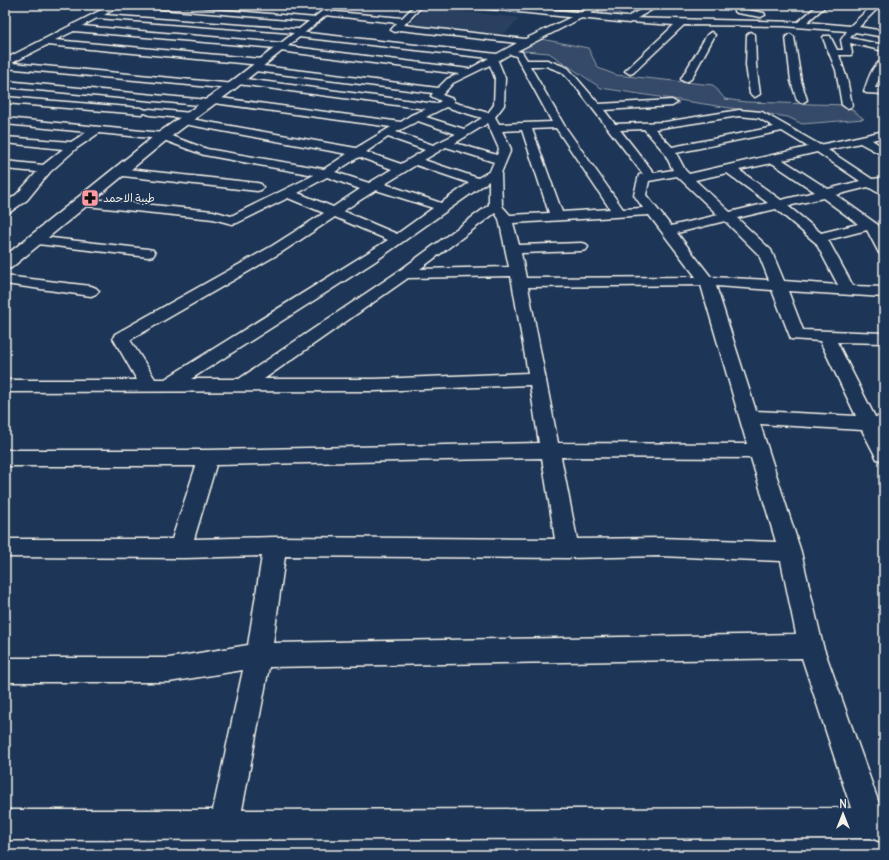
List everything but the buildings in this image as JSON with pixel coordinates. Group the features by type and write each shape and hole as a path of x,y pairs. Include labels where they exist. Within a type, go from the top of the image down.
{"main road":[{"path":"479,5 629,20 656,5"},
{"path":"615,19 641,5"},
{"path":"5,264 163,136 235,84 262,62 282,51 300,33 325,15"}],"street":[{"path":"144,60 234,5"},
{"path":"304,5 325,15"},
{"path":"368,59 395,28 419,5"},
{"path":"559,5 595,9"},
{"path":"81,202 212,215 232,220 326,173 368,144 417,116 449,101 436,96 441,91 446,80 471,72 526,42 603,5"},
{"path":"801,23 823,5"},
{"path":"834,52 848,53 845,40 854,28 877,5"},
{"path":"5,64 116,6 151,6 265,15 325,15 395,28 526,42"},
{"path":"130,19 151,6"},
{"path":"194,65 274,8"},
{"path":"732,8 801,23"},
{"path":"870,12 884,14"},
{"path":"706,22 717,15"},
{"path":"94,17 248,27 381,44 501,56 519,54 559,126 619,213"},
{"path":"84,55 147,20"},
{"path":"629,20 681,23 801,23 854,28 884,34"},
{"path":"630,72 681,23"},
{"path":"72,28 228,41 282,51 368,59 471,72"},
{"path":"671,32 687,33"},
{"path":"686,79 710,35"},
{"path":"755,94 748,35 762,35"},
{"path":"790,37 796,81 802,100"},
{"path":"847,105 852,87 834,52 824,38 845,40 884,48"},
{"path":"45,42 262,62 441,91"},
{"path":"149,385 121,338 277,249 372,186 403,169 439,146 492,122 500,105 501,56"},
{"path":"58,70 71,62"},
{"path":"524,63 547,63 565,70 651,177"},
{"path":"869,91 878,69 884,63"},
{"path":"5,64 153,79 235,84 441,105 492,122 526,127 559,126"},
{"path":"119,76 131,68"},
{"path":"172,80 183,72"},
{"path":"5,209 22,197 46,169 73,146 110,109 153,79"},
{"path":"5,84 211,101 401,125"},
{"path":"852,87 869,91 884,91"},
{"path":"869,91 884,99"},
{"path":"5,100 146,112 187,119 238,132 357,152 403,169"},
{"path":"650,104 665,125"},
{"path":"596,107 672,104"},
{"path":"362,107 417,116 465,133"},
{"path":"612,127 665,125 748,113 762,115 819,149 884,192"},
{"path":"5,120 84,128 97,122 163,136 204,152 326,173 441,207"},
{"path":"492,122 504,149 497,167 496,206 506,219 538,379 568,549"},
{"path":"238,132 250,124 368,144"},
{"path":"647,126 669,151 683,175 766,253 797,335 884,338"},
{"path":"526,127 557,216"},
{"path":"669,151 783,128"},
{"path":"387,133 439,146 497,167"},
{"path":"5,825 878,825 811,646 790,552 707,281 640,195 643,178 730,169 884,134"},
{"path":"862,139 884,153"},
{"path":"5,140 73,146"},
{"path":"774,159 875,226 884,250"},
{"path":"415,161 478,182"},
{"path":"5,165 46,169"},
{"path":"169,385 398,239 497,167"},
{"path":"730,169 778,204 822,241 848,290"},
{"path":"118,172 257,187"},
{"path":"668,231 884,179"},
{"path":"288,193 398,239"},
{"path":"5,195 22,197"},
{"path":"243,385 404,274 496,206"},
{"path":"506,219 653,211"},
{"path":"818,238 875,226"},
{"path":"34,240 148,253"},
{"path":"512,249 581,247"},
{"path":"404,274 707,281 884,292"},
{"path":"5,280 91,292"},
{"path":"826,337 876,423 884,454"},
{"path":"5,386 375,385 538,379"},
{"path":"748,417 876,423"},
{"path":"5,458 208,458 551,450 759,451"},
{"path":"180,549 208,458"},
{"path":"5,548 180,549 275,546 568,549 660,547 790,552"},
{"path":"225,824 259,655 275,546"},
{"path":"5,670 170,670 259,655 811,646"}],"shaded area":[{"path":"614,5 634,5 611,18 593,16"},
{"path":"425,7 520,18 505,33 499,33 495,36 408,26"},
{"path":"541,39 588,48 598,68 616,75 713,85 725,99 746,102 846,105 864,119 802,124 788,117 601,88 549,53 512,50"}],"place":[{"name":"طيبة الاحمد","path":"90,198"}]}
